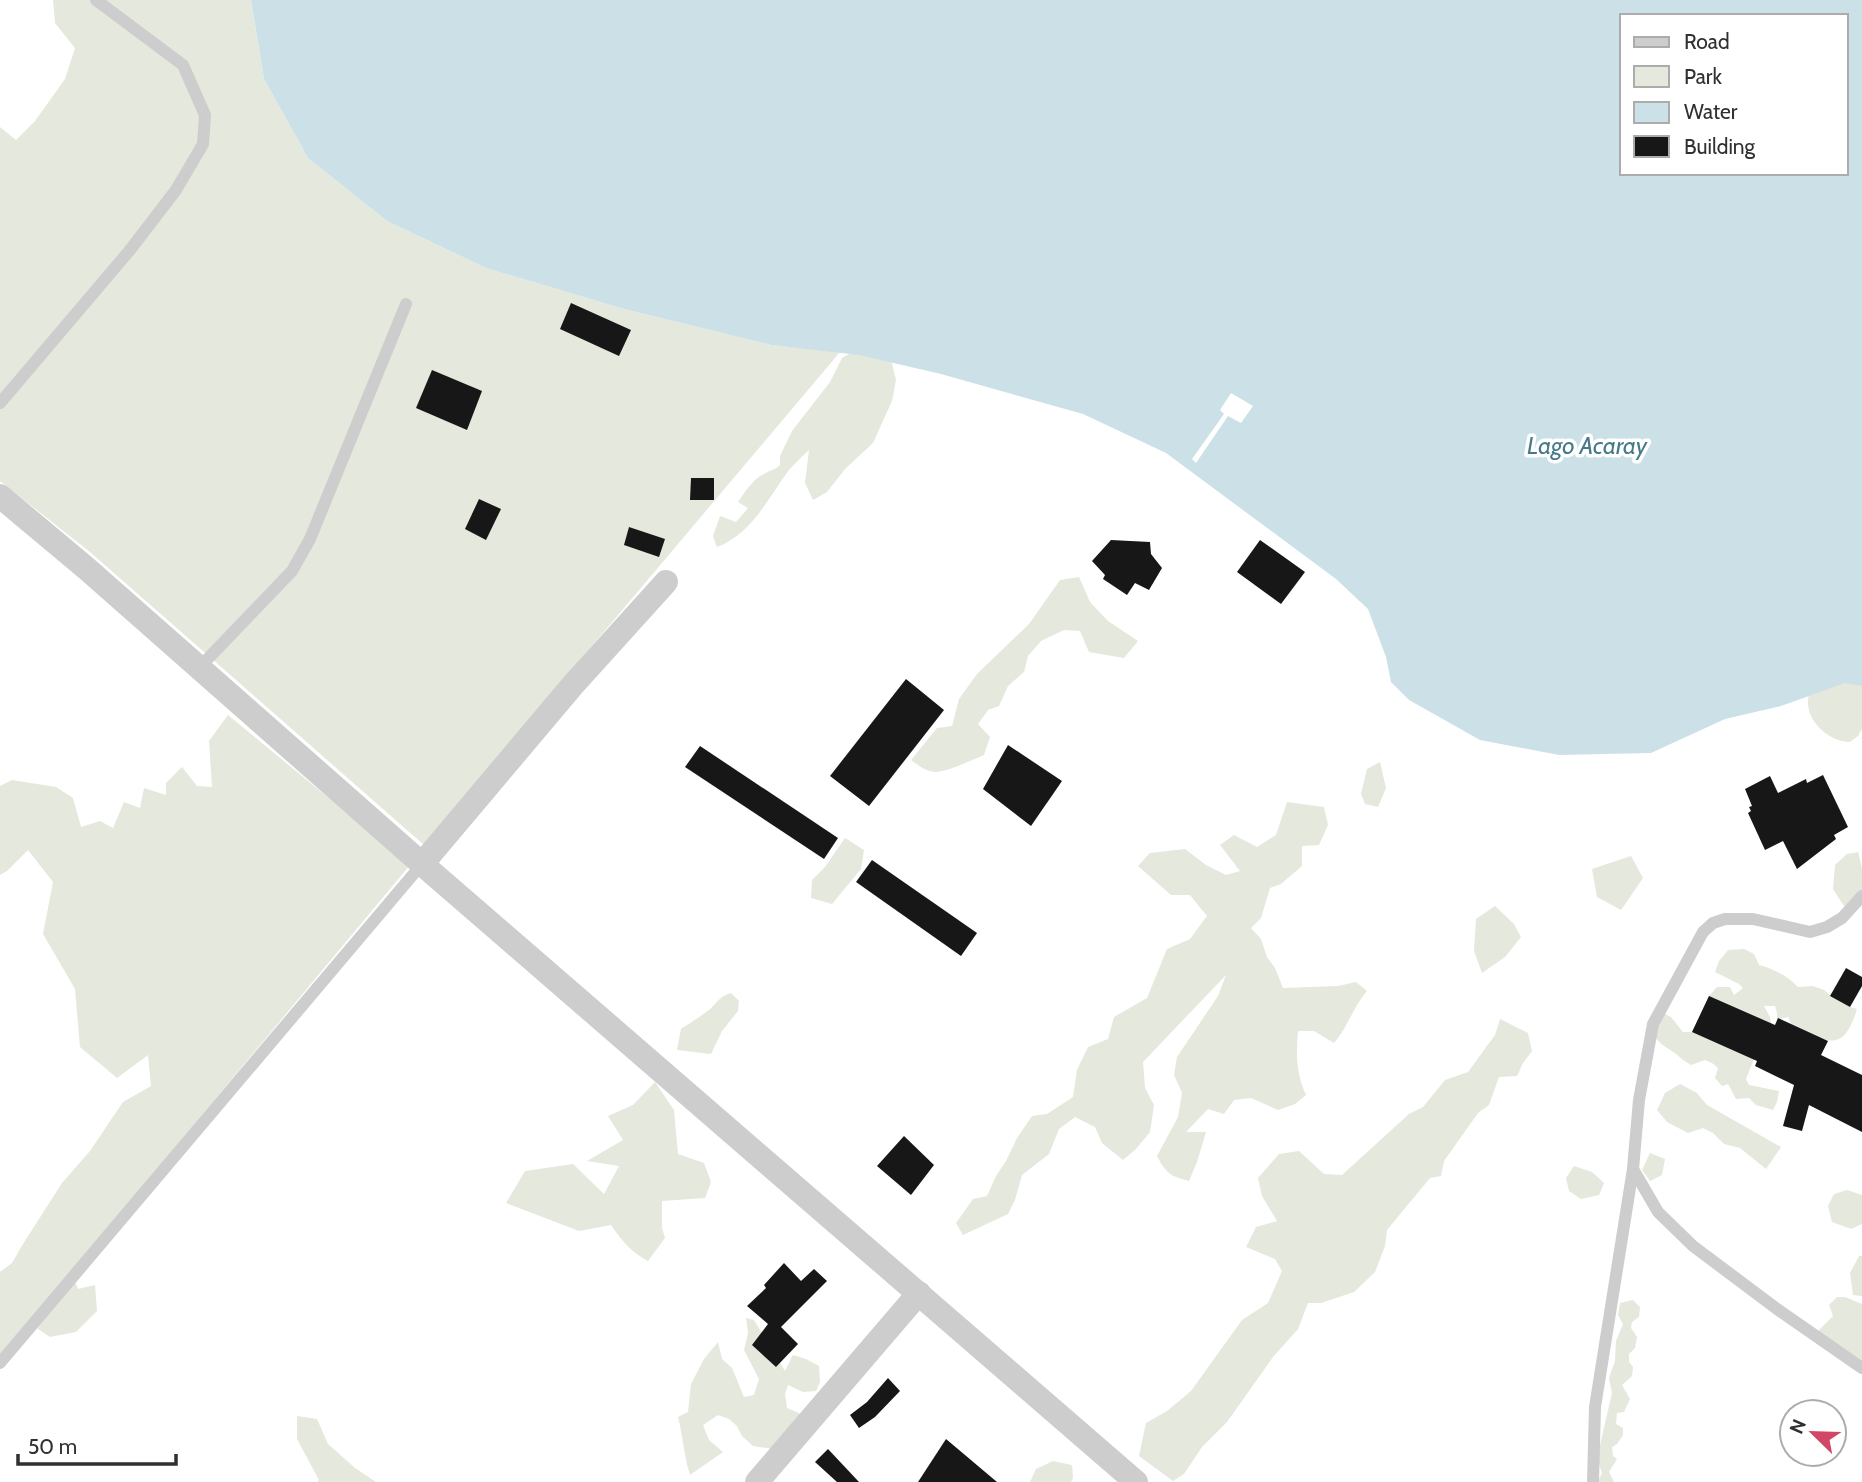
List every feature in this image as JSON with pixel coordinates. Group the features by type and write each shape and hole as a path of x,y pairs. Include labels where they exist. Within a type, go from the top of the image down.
{"street":[{"path":"0,496 1136,1482"},
{"path":"422,864 572,686 666,582"},
{"path":"757,1482 919,1293"}],"lane":[{"path":"0,403 130,250 176,190 203,145 205,115 183,65 96,0"},
{"path":"198,668 292,571 310,539 407,304"},
{"path":"0,1363 422,864"},
{"path":"1593,1482 1595,1407 1633,1169 1639,1100 1653,1024 1703,932 1713,923 1725,919 1753,919 1810,932 1827,927 1842,918 1862,896"},
{"path":"1633,1169 1658,1212 1693,1246 1862,1368"}],"green space":[{"path":"53,0 251,0 264,79 308,158 387,221 486,268 624,309 771,345 840,352 424,845 90,552 0,481 0,127 16,140 35,121 65,79 75,48 55,23"},
{"path":"860,348 890,356 896,380 892,401 873,443 845,469 827,492 813,500 805,483 809,450 789,470 750,524 717,547 713,536 720,516 736,522 748,508 738,502 743,494 756,479 780,465 780,456 792,431 830,382 842,358"},
{"path":"1079,577 1090,602 1108,621 1138,641 1124,658 1089,652 1080,631 1064,630 1041,641 1028,656 1024,672 1008,686 999,706 988,710 978,724 990,737 984,755 954,768 936,772 926,770 911,760 937,728 952,726 959,699 977,674 1029,624 1060,580"},
{"path":"1862,677 1862,729 1850,742 1836,739 1817,725 1809,711 1808,699 1813,683"},
{"path":"228,715 410,865 46,1302 75,1281 78,1289 95,1285 97,1311 76,1332 50,1337 38,1329 43,1307 0,1356 0,1272 12,1263 62,1183 90,1151 123,1102 151,1086 148,1055 117,1078 80,1047 75,989 43,934 53,882 28,850 0,875 0,786 12,780 56,787 73,798 81,827 100,821 113,828 124,802 140,808 144,788 166,795 166,783 182,767 197,786 212,787 209,741"},
{"path":"1380,762 1386,788 1378,807 1365,804 1361,794 1367,769"},
{"path":"1287,802 1324,807 1328,825 1319,845 1302,846 1302,866 1281,884 1270,888 1261,918 1251,928 1261,939 1283,988 1338,986 1356,982 1367,991 1334,1043 1314,1031 1298,1031 1300,1079 1306,1095 1295,1104 1278,1110 1251,1098 1234,1100 1224,1114 1208,1109 1186,1132 1206,1132 1189,1181 1169,1173 1163,1166 1157,1156 1178,1117 1182,1093 1174,1075 1177,1057 1218,996 1226,975 1143,1062 1145,1088 1154,1105 1150,1132 1136,1149 1123,1160 1102,1143 1095,1127 1075,1117 1059,1129 1049,1154 1022,1175 1008,1214 963,1235 956,1223 973,1199 987,1196 1017,1138 1032,1116 1047,1114 1073,1097 1077,1070 1088,1047 1108,1039 1114,1017 1147,998 1167,949 1190,939 1207,916 1190,895 1171,895 1138,866 1150,853 1185,849 1206,865 1226,875 1240,871 1220,845 1234,835 1257,847 1276,835"},
{"path":"845,838 864,850 861,869 832,904 811,898 812,880 825,867"},
{"path":"1858,852 1862,868 1862,899 1844,906 1833,889 1835,865 1847,854"},
{"path":"1631,856 1643,878 1621,910 1597,897 1592,869"},
{"path":"1495,906 1514,924 1521,937 1505,957 1482,973 1474,951 1476,919"},
{"path":"1744,949 1754,954 1759,965 1780,973 1798,987 1813,986 1824,990 1857,1009 1846,1034 1831,1040 1791,1024 1788,1017 1777,1020 1775,1006 1764,1006 1770,1017 1772,1030 1756,1054 1746,1079 1749,1085 1779,1091 1773,1110 1756,1105 1749,1098 1736,1099 1728,1084 1722,1086 1715,1078 1718,1068 1712,1063 1705,1060 1691,1065 1663,1045 1652,1033 1661,1012 1671,1017 1683,1032 1692,1032 1709,996 1717,987 1730,987 1734,995 1743,988 1715,972 1719,961 1728,950"},
{"path":"731,993 739,1001 738,1011 722,1031 711,1054 677,1050 681,1029"},
{"path":"1500,1019 1528,1033 1532,1051 1517,1076 1499,1077 1489,1105 1478,1113 1444,1161 1441,1176 1430,1178 1387,1230 1385,1246 1375,1272 1354,1292 1321,1303 1308,1303 1298,1329 1273,1357 1227,1422 1202,1447 1184,1474 1173,1481 1139,1456 1146,1423 1167,1411 1191,1391 1242,1320 1268,1303 1282,1271 1275,1259 1246,1247 1256,1227 1277,1221 1262,1196 1258,1178 1279,1154 1299,1151 1324,1174 1342,1175 1409,1114 1423,1107 1445,1080 1468,1072 1495,1035"},
{"path":"655,1082 674,1110 678,1154 704,1163 711,1182 705,1198 662,1201 662,1228 665,1238 648,1261 627,1246 611,1225 579,1231 506,1203 525,1171 573,1164 604,1194 619,1166 587,1161 623,1140 608,1116 633,1105"},
{"path":"1680,1084 1697,1093 1707,1105 1781,1147 1766,1169 1740,1148 1724,1144 1703,1128 1688,1133 1667,1122 1657,1110 1665,1093"},
{"path":"1650,1153 1665,1159 1662,1175 1650,1181 1642,1170"},
{"path":"1574,1166 1592,1172 1604,1183 1599,1195 1581,1199 1569,1191 1566,1178"},
{"path":"1847,1190 1862,1195 1862,1224 1851,1229 1832,1222 1828,1206 1834,1194"},
{"path":"1859,1256 1862,1256 1862,1296 1853,1295 1850,1273"},
{"path":"1837,1297 1845,1297 1862,1304 1862,1369 1820,1342 1819,1330 1833,1316 1829,1305"},
{"path":"1633,1300 1640,1307 1639,1317 1632,1322 1631,1328 1637,1337 1635,1348 1629,1354 1629,1362 1633,1367 1632,1376 1622,1385 1630,1399 1624,1412 1617,1413 1616,1424 1623,1428 1623,1435 1612,1447 1613,1456 1617,1459 1609,1472 1614,1482 1598,1482 1602,1473 1597,1458 1612,1393 1609,1378 1615,1361 1616,1341 1623,1324 1618,1315 1620,1303"},
{"path":"746,1318 754,1320 785,1371 793,1355 806,1359 819,1366 820,1382 816,1391 803,1392 788,1385 785,1394 787,1408 799,1413 803,1421 773,1449 753,1446 742,1436 737,1426 718,1415 703,1425 709,1440 723,1452 690,1475 678,1417 688,1412 691,1384 704,1359 718,1342 722,1359 732,1368 744,1397 754,1395 759,1379 744,1350 748,1333"},
{"path":"297,1416 317,1419 328,1444 376,1482 317,1482 319,1480 297,1439"},
{"path":"1053,1461 1072,1465 1071,1482 1030,1482 1036,1469"}],"water":[{"name":"Lago Acaray","path":"251,0 1862,0 1862,686 1845,683 1781,706 1725,719 1651,753 1559,755 1480,740 1409,700 1391,682 1386,657 1368,609 1336,579 1166,453 1083,414 941,374 859,355 771,345 624,309 486,268 387,221 308,158 264,79"}],"pier":[{"path":"1231,393 1253,406 1241,423 1228,416 1196,463 1192,459 1224,414 1220,410"}],"building":[{"path":"571,303 631,330 619,356 560,329"},
{"path":"432,370 482,391 467,430 416,408"},
{"path":"691,478 714,478 714,500 690,500"},
{"path":"479,499 501,509 486,540 465,529"},
{"path":"629,527 665,539 659,557 624,545"},
{"path":"1111,540 1150,542 1151,554 1162,568 1149,590 1135,583 1127,595 1103,579 1105,575 1092,561"},
{"path":"1260,540 1305,572 1281,604 1237,572"},
{"path":"906,679 944,710 869,806 830,776"},
{"path":"1008,745 1062,781 1031,826 983,789"},
{"path":"700,746 838,838 824,859 685,767"},
{"path":"1823,775 1848,827 1834,835 1836,839 1797,869 1783,841 1765,850 1748,813 1751,811 1749,807 1752,806 1745,789 1770,776 1778,793 1806,779 1807,783"},
{"path":"872,860 977,933 961,956 856,882"},
{"path":"1846,968 1862,977 1862,986 1850,1007 1830,996"},
{"path":"1709,996 1775,1025 1778,1018 1828,1041 1821,1055 1862,1075 1862,1132 1809,1105 1802,1131 1783,1126 1794,1085 1755,1066 1757,1061 1692,1032"},
{"path":"904,1136 934,1165 911,1195 877,1166"},
{"path":"784,1263 801,1281 814,1269 827,1281 781,1327 798,1344 776,1367 752,1345 768,1324 747,1306 766,1288 764,1285"},
{"path":"888,1378 900,1391 875,1417 859,1428 850,1415 867,1402"},
{"path":"946,1439 997,1482 918,1482"},
{"path":"828,1449 859,1482 837,1482 815,1462"}]}
